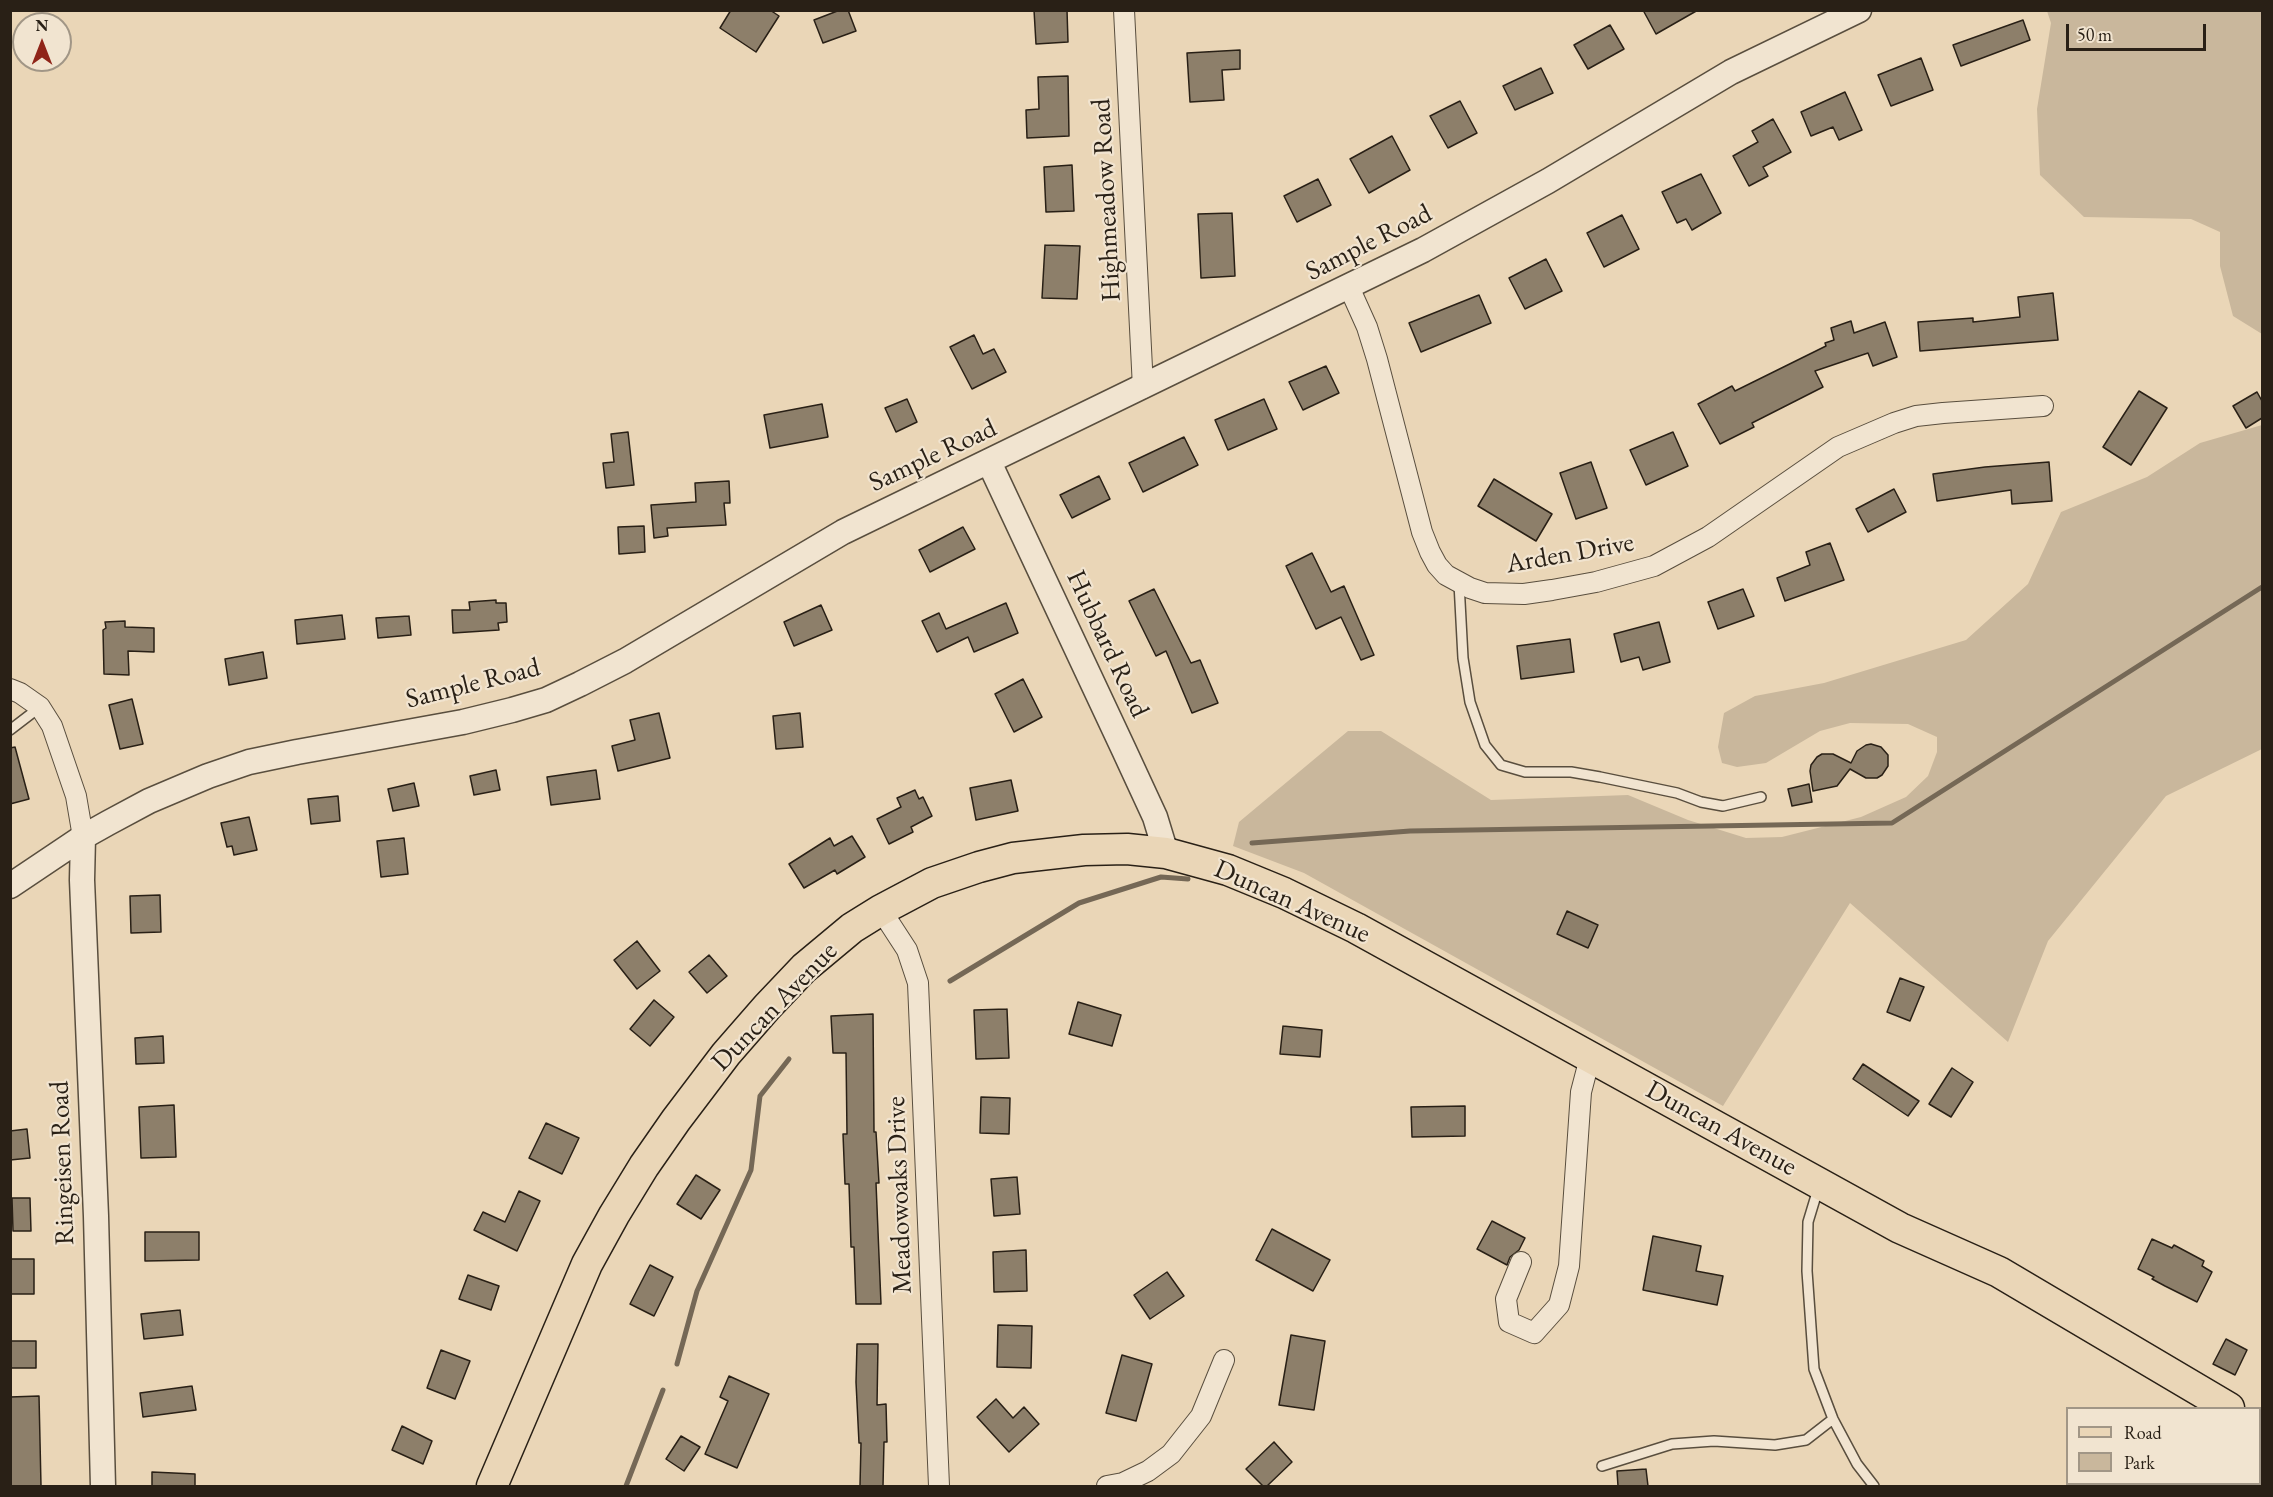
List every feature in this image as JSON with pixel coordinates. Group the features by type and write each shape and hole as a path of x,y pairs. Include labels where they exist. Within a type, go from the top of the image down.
{"main road":[{"name":"Duncan Avenue","path":"492,1486 587,1264 644,1166 676,1120 726,1054 767,1007 804,968 852,928 932,883 1013,858 1084,850 1127,849 1166,853 1228,870 1284,893 1356,928 1900,1228 1999,1272 2227,1407"}],"street":[{"name":"Highmeadow Road","path":"1124,10 1143,388"},
{"name":"Sample Road","path":"10,886 83,837 177,788 249,762 463,722 546,700 626,661 843,532 1349,287 1493,212 1731,72 1859,10"},
{"name":"Arden Drive","path":"1349,287 1367,327 1377,359 1426,542 1437,565 1446,575 1459,583 1485,592 1524,594 1624,576 1654,566 1708,537 1838,447 1862,435 1916,416 2043,406"},
{"name":"Hubbard Road","path":"989,462 1150,808 1166,853"},
{"path":"10,689 40,707 52,726 76,796 83,837"},
{"name":"Ringeisen Road","path":"83,837 82,880 96,1216 103,1486"},
{"name":"Meadowoaks Drive","path":"881,910 907,950 918,983 939,1486"},
{"path":"1521,1262 1506,1299 1509,1323 1534,1333 1559,1305 1569,1266 1581,1092 1587,1069 1599,1062"},
{"path":"1107,1486 1123,1483 1148,1471 1171,1454 1201,1416 1224,1360"}],"lane":[{"path":"1459,583 1463,658 1470,702 1485,745 1501,765 1525,772 1571,772 1600,777 1677,793 1701,802 1724,806 1761,797"},
{"path":"10,730 40,707"},
{"name":"Duncan Avenue","path":"1820,1184 1808,1222 1810,1333 1814,1369 1833,1419 1857,1464 1874,1486"},
{"path":"1602,1466 1672,1444 1714,1441 1775,1445 1806,1440 1833,1419"}],"green space":[{"path":"2047,11 2262,11 2262,334 2233,316 2220,266 2220,232 2191,219 2084,217 2040,175 2037,109 2051,23"},
{"path":"2262,425 2262,749 2166,796 2048,941 2008,1042 1850,903 1723,1106 1304,873 1233,846 1239,822 1348,731 1381,731 1491,800 1628,795 1688,820 1746,838 1782,837 1861,817 1906,797 1928,776 1937,752 1937,737 1908,724 1850,723 1820,731 1766,763 1737,767 1722,763 1718,747 1724,713 1755,696 1824,683 1966,640 2028,584 2061,512 2147,477 2200,443"}],"building":[{"path":"731,10 770,10 779,16 756,52 720,28"},
{"path":"840,10 848,10 856,31 823,43 814,20"},
{"path":"1034,10 1067,10 1068,42 1036,44"},
{"path":"1643,10 1698,10 1656,34"},
{"path":"2023,20 2030,40 1961,66 1953,45"},
{"path":"1610,25 1624,49 1588,69 1574,45"},
{"path":"1240,50 1240,69 1222,70 1224,100 1190,102 1187,53"},
{"path":"1921,58 1933,90 1891,106 1878,75"},
{"path":"1541,68 1553,93 1515,110 1503,86"},
{"path":"1068,76 1069,136 1027,138 1026,110 1039,109 1038,77"},
{"path":"1845,92 1862,130 1839,140 1833,127 1811,136 1801,112"},
{"path":"1460,101 1477,133 1448,148 1430,116"},
{"path":"1773,119 1791,152 1763,167 1768,176 1749,186 1733,156 1758,142 1752,131"},
{"path":"1392,136 1410,170 1369,193 1350,159"},
{"path":"1072,165 1074,211 1046,212 1044,167"},
{"path":"1701,174 1721,213 1692,230 1686,219 1677,223 1662,192"},
{"path":"1318,179 1331,205 1297,222 1284,196"},
{"path":"1232,213 1235,276 1201,278 1198,214"},
{"path":"1622,215 1639,249 1604,267 1587,233"},
{"path":"1045,245 1080,246 1077,299 1042,298"},
{"path":"1546,259 1562,291 1525,309 1509,278"},
{"path":"2053,293 2058,340 1920,351 1918,322 1973,318 1973,322 2020,317 2018,297"},
{"path":"1479,295 1491,323 1421,352 1409,323"},
{"path":"1851,321 1854,333 1885,322 1897,357 1873,366 1868,353 1815,371 1823,387 1752,423 1754,427 1720,444 1698,404 1732,386 1735,391 1826,346 1825,343 1834,340 1831,328"},
{"path":"974,335 983,354 994,349 1006,372 972,389 950,347"},
{"path":"1326,366 1339,393 1303,410 1289,382"},
{"path":"2139,391 2167,408 2131,465 2103,447"},
{"path":"2257,392 2262,401 2262,418 2246,428 2233,406"},
{"path":"907,399 917,422 896,432 885,408"},
{"path":"1264,399 1277,429 1228,450 1215,420"},
{"path":"822,404 828,437 770,448 764,415"},
{"path":"628,432 634,485 606,488 603,463 614,462 611,434"},
{"path":"1673,432 1688,466 1646,485 1630,450"},
{"path":"1184,437 1198,465 1143,492 1129,463"},
{"path":"1591,462 1607,508 1576,519 1560,473"},
{"path":"2049,462 2052,501 2012,504 2011,490 1937,501 1933,474"},
{"path":"1099,476 1110,499 1072,518 1060,495"},
{"path":"1494,479 1552,514 1536,541 1478,506"},
{"path":"729,481 730,503 724,503 726,525 667,528 668,536 654,538 651,505 696,502 695,483"},
{"path":"1894,489 1906,512 1868,532 1856,509"},
{"path":"644,526 645,552 619,554 618,527"},
{"path":"963,527 975,549 930,572 919,550"},
{"path":"1830,543 1844,580 1785,601 1777,578 1810,565 1806,552"},
{"path":"1312,553 1331,592 1344,586 1374,655 1361,660 1341,617 1316,629 1286,566"},
{"path":"1154,589 1191,663 1200,660 1218,703 1192,713 1166,651 1156,656 1129,601"},
{"path":"1743,589 1754,616 1718,629 1708,602"},
{"path":"496,600 496,603 506,603 507,622 498,623 499,630 453,633 452,610 470,610 469,602"},
{"path":"1006,603 1018,633 974,652 968,637 937,652 922,621 939,613 946,629"},
{"path":"821,605 832,630 794,646 784,622"},
{"path":"342,615 345,639 297,644 295,620"},
{"path":"409,616 411,635 378,638 376,618"},
{"path":"125,621 125,627 154,628 154,652 128,651 129,675 104,674 103,630 106,628 105,622"},
{"path":"1659,622 1670,662 1643,670 1639,657 1621,662 1614,634"},
{"path":"1570,639 1574,672 1521,679 1517,646"},
{"path":"263,652 267,678 229,685 225,659"},
{"path":"1023,679 1042,717 1014,732 995,694"},
{"path":"132,699 143,744 120,749 109,705"},
{"path":"659,713 670,758 618,771 612,746 635,740 630,720"},
{"path":"800,713 803,747 776,749 773,716"},
{"path":"1871,744 1881,747 1888,755 1888,766 1882,775 1877,778 1866,778 1850,769 1837,786 1813,791 1810,771 1817,757 1822,754 1833,754 1851,763 1857,751"},
{"path":"15,747 29,799 10,804 10,748"},
{"path":"496,770 500,790 474,795 470,776"},
{"path":"596,770 600,799 551,805 547,777"},
{"path":"1011,780 1018,811 976,820 970,788"},
{"path":"414,783 419,806 393,811 388,789"},
{"path":"1809,784 1812,802 1792,806 1788,789"},
{"path":"915,790 919,799 923,797 932,816 911,827 913,832 889,844 877,819 901,807 897,798"},
{"path":"338,796 340,821 311,824 308,799"},
{"path":"249,817 257,850 234,855 232,846 227,847 221,823"},
{"path":"852,836 865,857 837,874 835,870 804,888 789,864 830,838 834,846"},
{"path":"404,838 408,874 381,877 377,841"},
{"path":"160,895 161,932 131,933 130,896"},
{"path":"1567,911 1598,925 1588,948 1557,934"},
{"path":"637,941 660,971 637,989 614,960"},
{"path":"709,955 727,976 707,993 689,972"},
{"path":"1900,978 1924,987 1910,1021 1887,1012"},
{"path":"654,1000 674,1017 650,1046 630,1029"},
{"path":"1078,1002 1121,1015 1112,1046 1069,1034"},
{"path":"1007,1009 1009,1058 976,1059 974,1010"},
{"path":"873,1014 874,1132 876,1132 879,1183 876,1183 881,1304 856,1304 854,1247 851,1247 849,1184 845,1184 843,1134 847,1134 846,1053 833,1053 831,1016"},
{"path":"1283,1026 1322,1030 1320,1057 1280,1054"},
{"path":"163,1036 164,1063 136,1064 135,1038"},
{"path":"1863,1064 1919,1101 1908,1116 1853,1079"},
{"path":"1952,1068 1973,1082 1951,1117 1929,1104"},
{"path":"981,1097 1010,1098 1009,1134 980,1133"},
{"path":"174,1105 176,1157 141,1158 139,1107"},
{"path":"1465,1106 1465,1136 1412,1137 1411,1107"},
{"path":"546,1123 579,1138 562,1174 529,1158"},
{"path":"27,1129 30,1158 10,1160 10,1131"},
{"path":"696,1175 720,1190 701,1219 677,1204"},
{"path":"1017,1177 1020,1214 994,1216 991,1179"},
{"path":"519,1191 540,1201 517,1251 474,1230 483,1212 505,1222"},
{"path":"12,1198 30,1198 31,1231 13,1231"},
{"path":"1492,1221 1525,1238 1519,1250 1510,1257 1507,1265 1477,1249"},
{"path":"1272,1229 1330,1260 1313,1291 1256,1260"},
{"path":"145,1232 199,1232 199,1260 145,1261"},
{"path":"1653,1236 1701,1246 1696,1271 1723,1276 1717,1305 1643,1290"},
{"path":"2152,1239 2172,1248 2174,1245 2204,1261 2202,1266 2212,1272 2197,1302 2152,1279 2154,1277 2138,1269"},
{"path":"1026,1250 1027,1291 994,1292 993,1252"},
{"path":"10,1259 34,1259 34,1294 10,1294"},
{"path":"650,1265 673,1277 654,1316 630,1304"},
{"path":"1167,1272 1184,1296 1150,1319 1134,1295"},
{"path":"468,1275 499,1286 491,1310 459,1299"},
{"path":"180,1310 183,1335 144,1339 141,1314"},
{"path":"998,1325 1032,1326 1031,1368 997,1367"},
{"path":"1291,1335 1325,1341 1314,1410 1279,1405"},
{"path":"2226,1339 2247,1350 2235,1375 2213,1364"},
{"path":"10,1341 36,1341 36,1368 10,1368"},
{"path":"857,1344 878,1344 877,1405 886,1404 887,1442 884,1442 883,1486 860,1486 861,1443 859,1443 856,1382"},
{"path":"441,1350 470,1361 455,1399 427,1388"},
{"path":"1122,1355 1152,1364 1136,1421 1106,1413"},
{"path":"729,1376 769,1394 737,1468 705,1454 728,1401 720,1397"},
{"path":"192,1386 196,1410 143,1417 140,1393"},
{"path":"39,1396 41,1486 10,1486 10,1397"},
{"path":"996,1399 1013,1418 1024,1407 1039,1424 1009,1452 977,1417"},
{"path":"402,1426 432,1441 423,1464 392,1450"},
{"path":"681,1436 700,1447 684,1471 666,1459"},
{"path":"1274,1442 1292,1462 1267,1486 1263,1486 1246,1469"},
{"path":"1646,1469 1648,1486 1618,1486 1617,1471"},
{"path":"152,1472 195,1474 195,1486 152,1486"}],"waterway":[{"path":"1252,843 1410,831 1892,823 2262,587"},
{"path":"950,981 1079,903 1161,877 1188,879"},
{"path":"677,1364 697,1291 751,1170 760,1096 789,1059"},
{"path":"626,1486 663,1390"}]}
